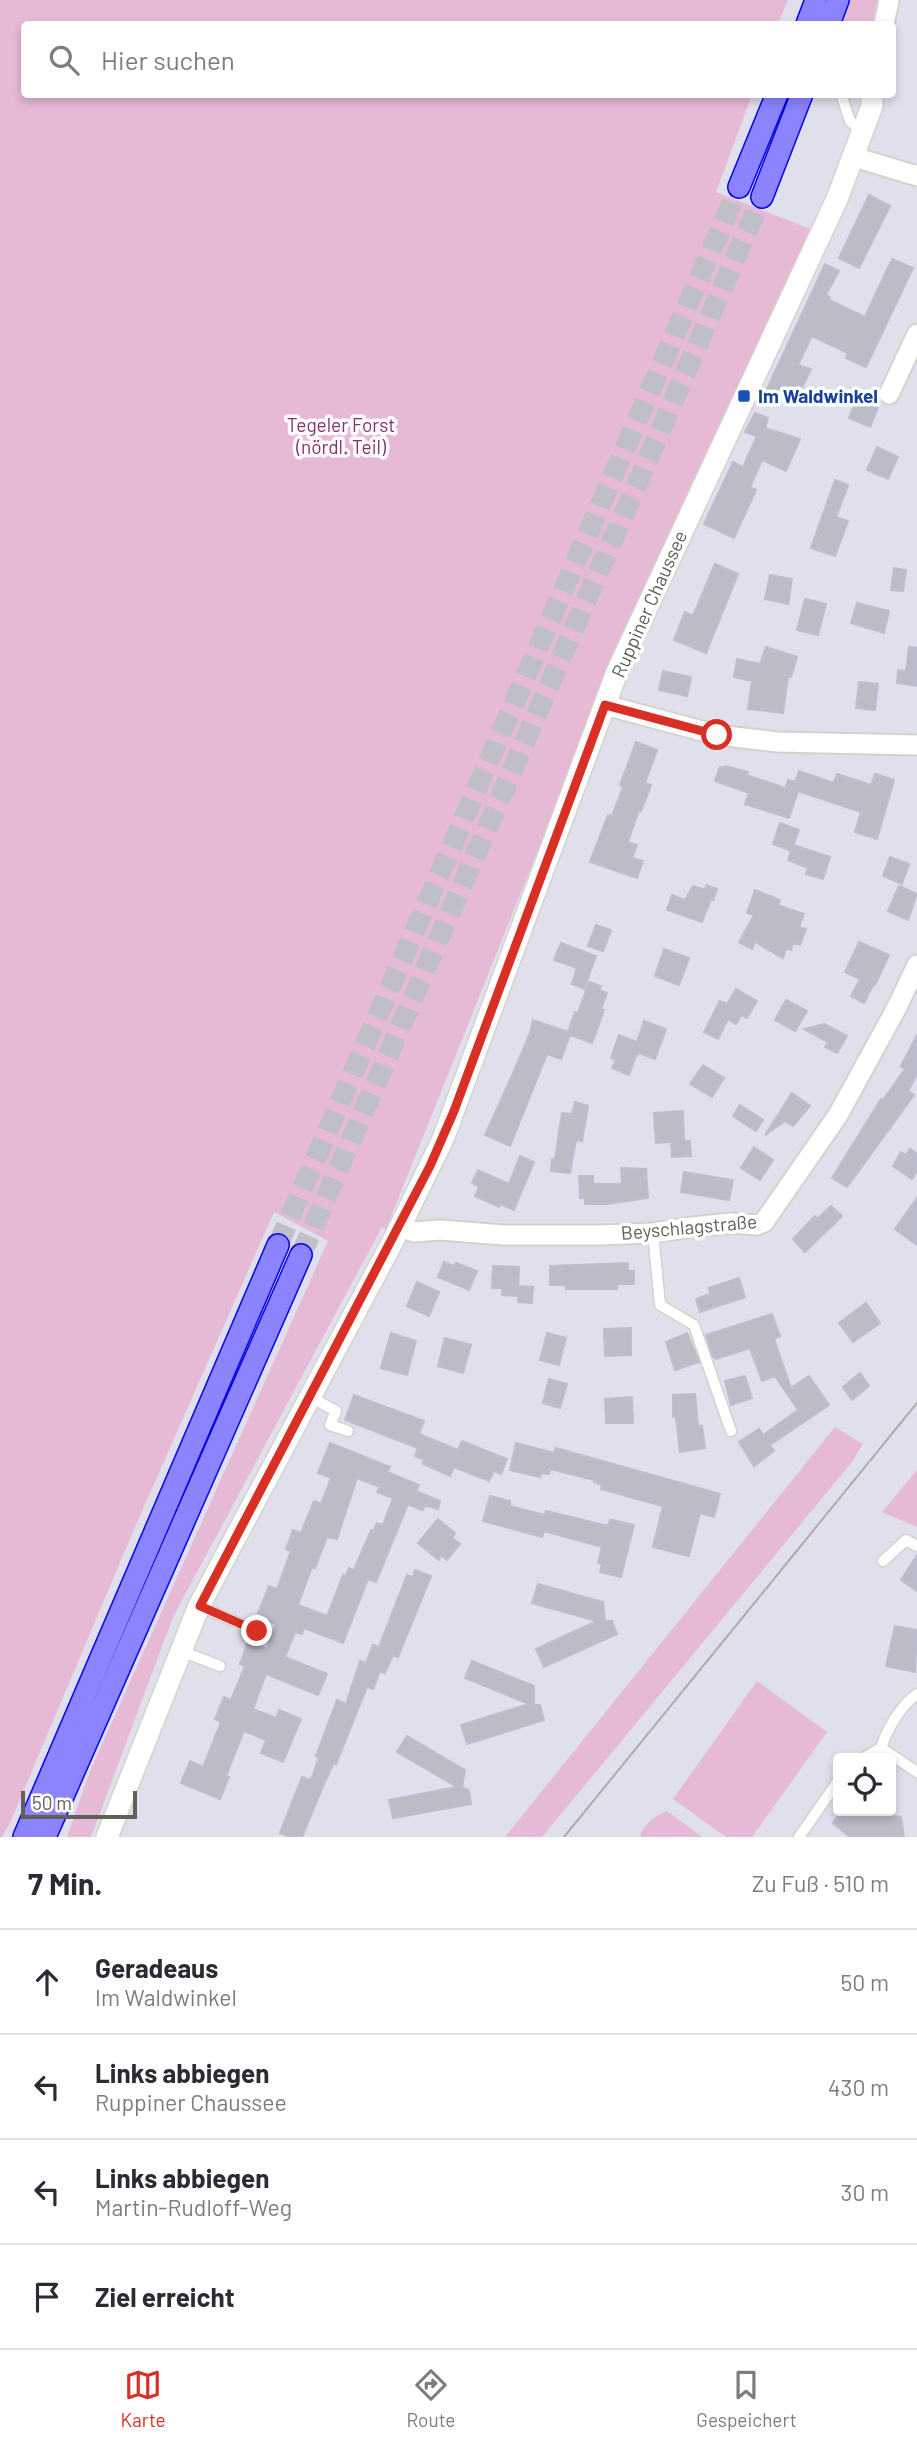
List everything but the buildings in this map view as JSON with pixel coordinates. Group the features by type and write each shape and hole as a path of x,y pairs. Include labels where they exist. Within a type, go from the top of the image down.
{"highway":[{"path":"808,21 816,0"},
{"path":"830,21 838,0"},
{"path":"739,187 776,98"},
{"path":"762,197 800,98"},
{"path":"24,1837 278,1245"},
{"path":"47,1837 301,1255"}],"street":[{"path":"885,21 889,0"},
{"name":"Ruppiner Chaussee","path":"107,1837 200,1606 430,1166 454,1111 605,705 649,600 837,198 872,106 872,98"},
{"path":"854,156 917,176"},
{"path":"889,394 917,334"},
{"path":"605,705 717,735 778,742 917,745"},
{"name":"Beyschlagstraße","path":"400,1227 414,1232 440,1230 504,1235 653,1233 731,1223 757,1225 764,1222 838,1115 917,965"}],"lane":[{"path":"842,98 850,121 862,132"},
{"path":"653,1233 660,1305 694,1325 731,1431"},
{"path":"309,1397 336,1411 331,1425 348,1431"},
{"path":"883,1562 906,1540 917,1546"},
{"path":"200,1606 257,1631"},
{"path":"181,1650 220,1666"},
{"path":"872,1753 881,1748 904,1703 917,1694"},
{"path":"881,1748 917,1772"},
{"path":"799,1837 833,1789"}],"green space":[{"name":"Tegeler Forst (nördl. Teil)","path":"0,0 788,0 779,21 21,21 21,98 751,98 716,192 815,231 617,653 386,1229 382,1227 173,1617 91,1837 67,1837 90,1771 328,1241 274,1212 132,1534 10,1823 0,1837"},
{"path":"848,0 889,0 885,21 841,21"},
{"path":"835,1427 863,1444 852,1462 542,1837 505,1837"},
{"path":"917,1470 917,1527 882,1512"},
{"path":"757,1681 827,1732 752,1837 726,1837 673,1799"},
{"path":"667,1811 702,1837 640,1837 650,1821"}],"tunnel":[{"path":"278,1245 739,187"},
{"path":"301,1255 762,197"}],"tram line":[{"path":"564,1837 917,1403"}],"place":[{"name":"Im Waldwinkel","path":"744,396"}],"route":[{"path":"257,1631 200,1606 430,1166 454,1111 605,705 717,735"}]}
